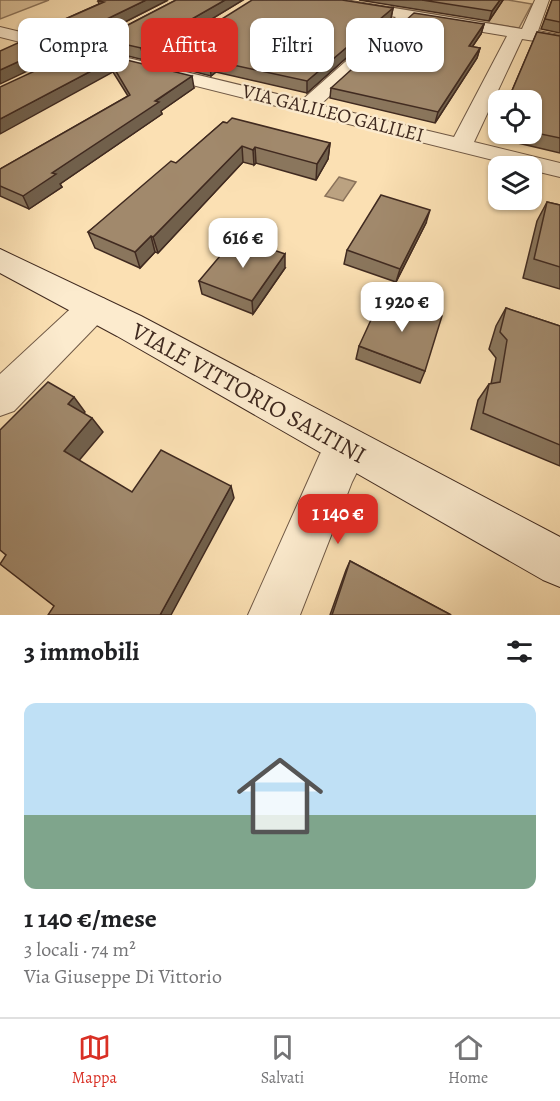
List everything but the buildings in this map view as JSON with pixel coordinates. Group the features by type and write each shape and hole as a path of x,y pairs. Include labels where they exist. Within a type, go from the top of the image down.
{"street":[{"path":"319,0 397,9 560,40"},
{"path":"461,146 542,0"},
{"path":"306,106 397,9"},
{"name":"VIA GALILEO GALILEI","path":"0,32 18,36"},
{"name":"VIA GALILEO GALILEI","path":"169,72 560,170"},
{"name":"VIALE VITTORIO SALTINI","path":"0,260 93,308 560,563"},
{"path":"0,399 93,308"},
{"path":"274,615 335,469 348,448"}],"shaded area":[{"path":"0,0 49,0 0,19"},
{"path":"399,0 508,0 532,4 519,28 391,7"},
{"path":"339,177 356,182 343,201 325,196"}]}
